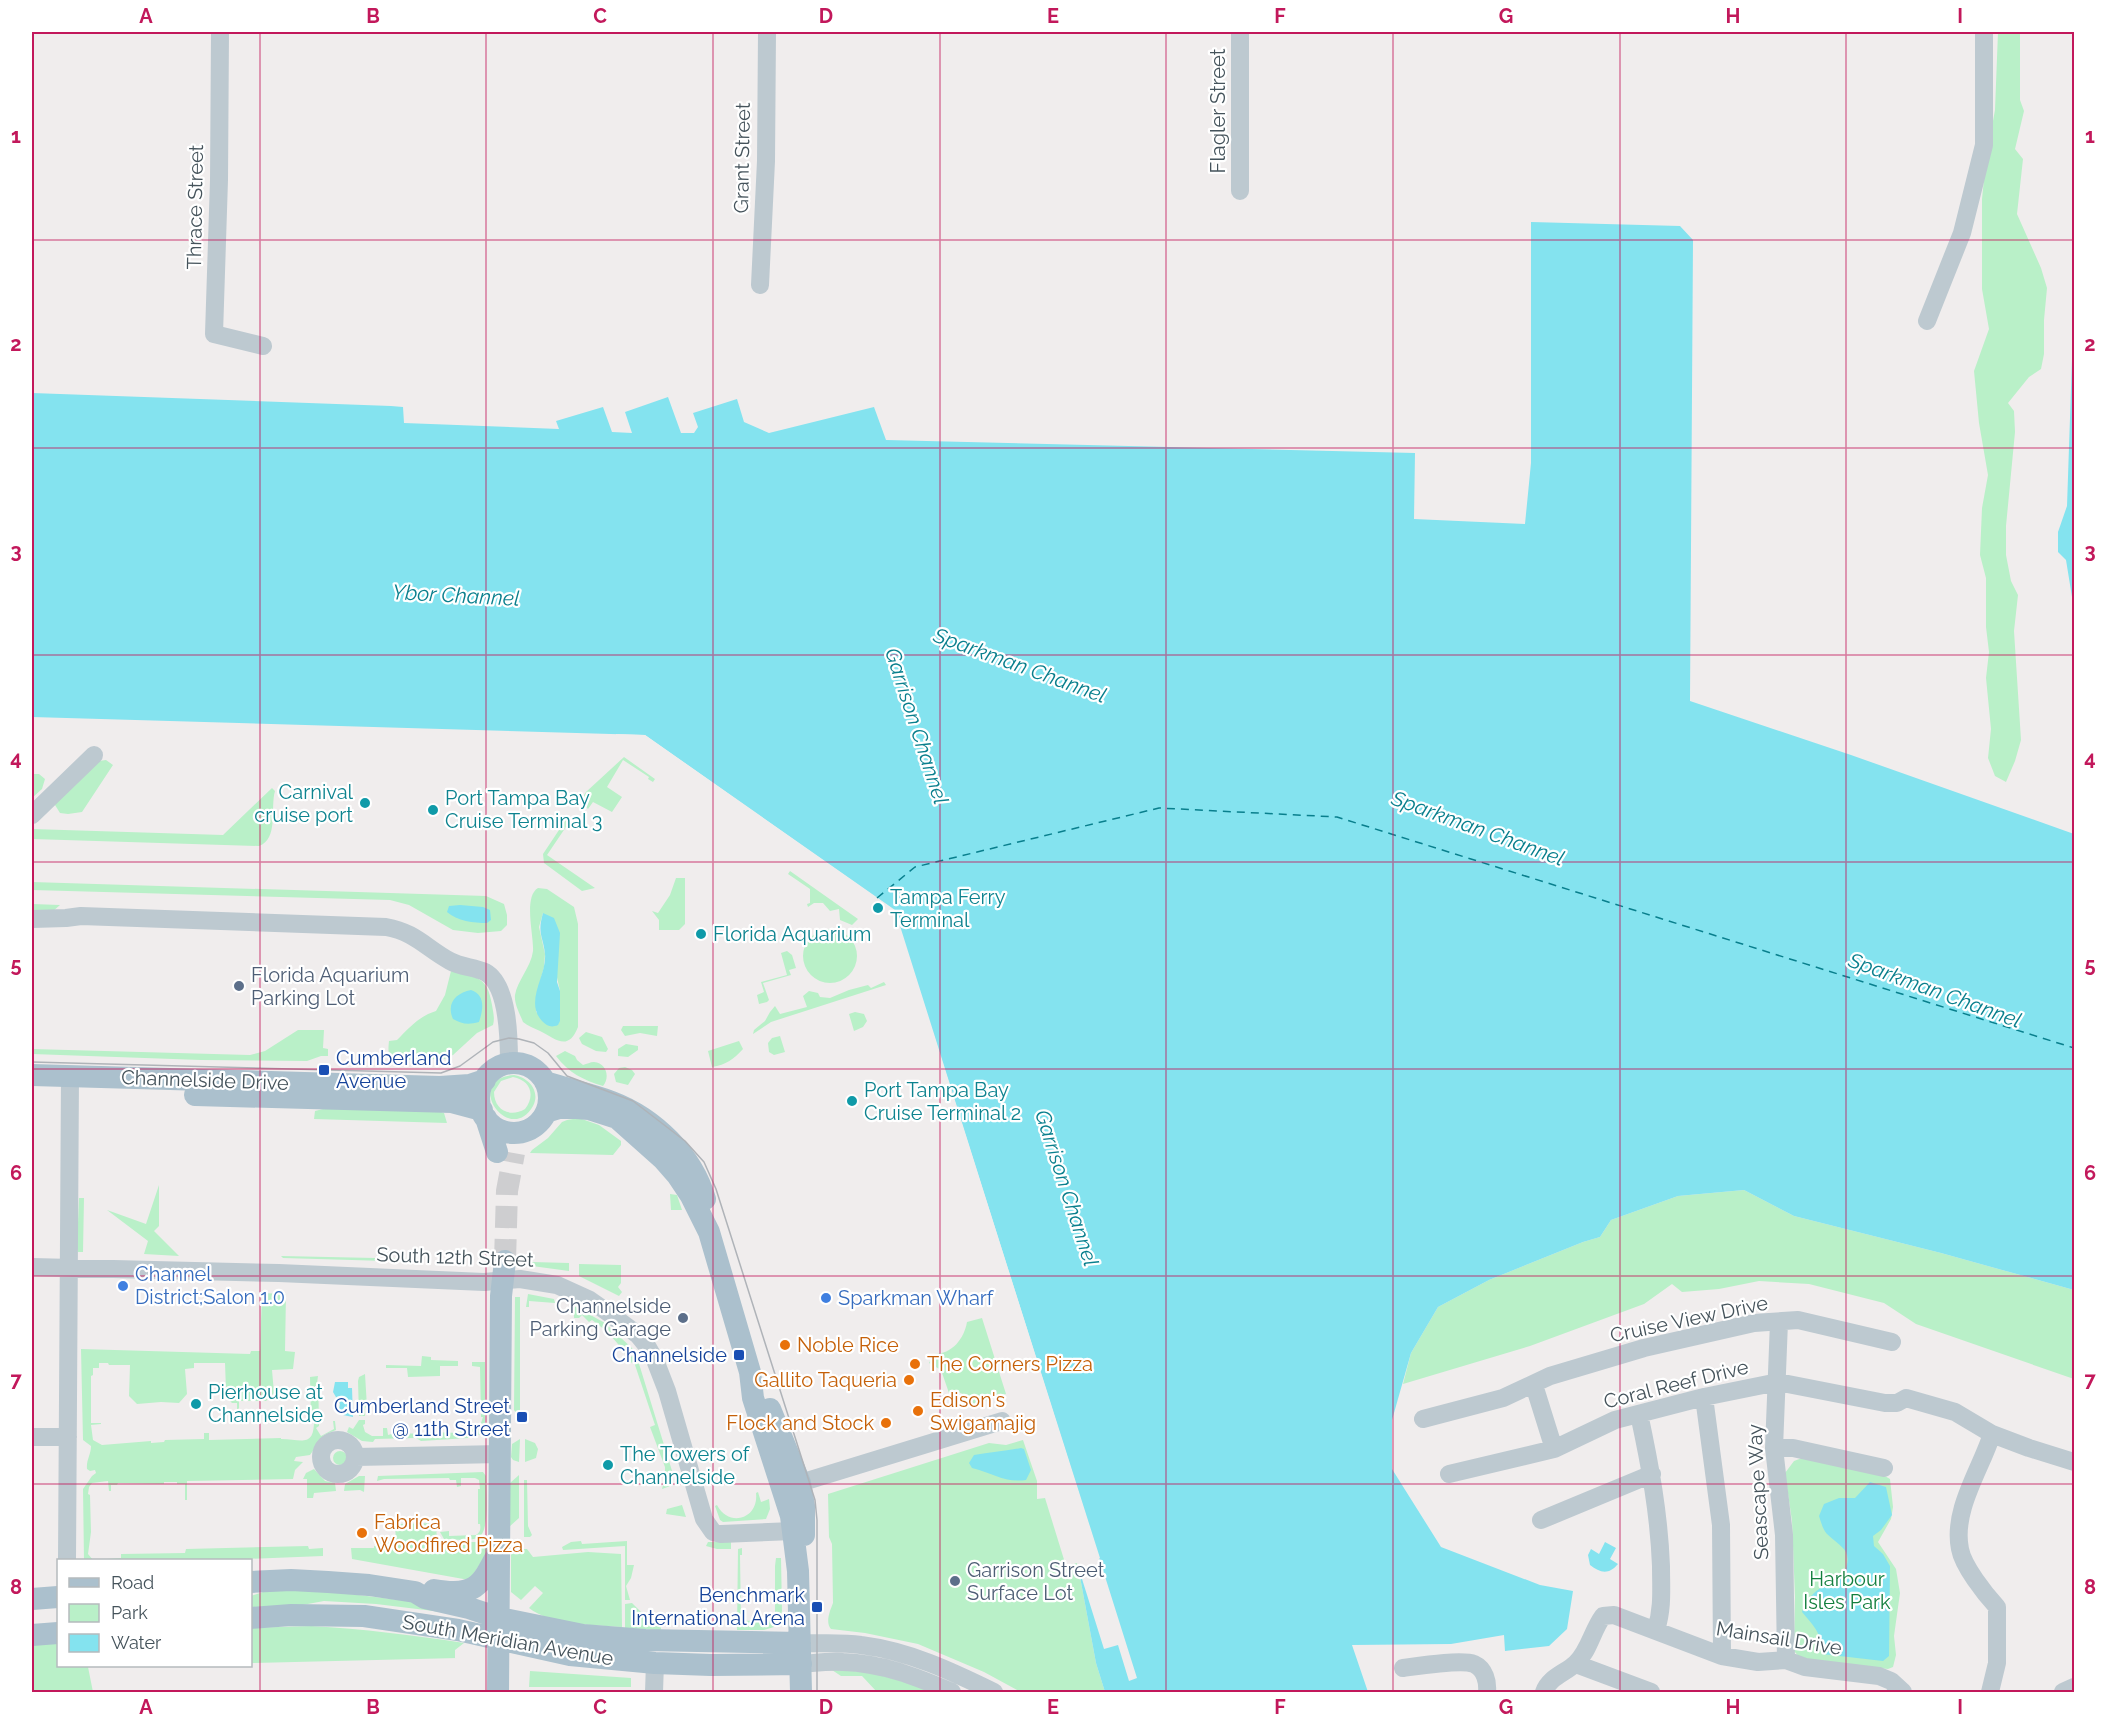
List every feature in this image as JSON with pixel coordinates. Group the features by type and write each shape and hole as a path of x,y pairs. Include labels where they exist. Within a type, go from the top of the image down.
{"main road":[{"path":"508,1063 517,1063 534,1069 545,1082 549,1091 549,1102 541,1120 524,1131 505,1153 484,1114 480,1100 485,1080 499,1066 508,1063"},
{"name":"Channelside Drive","path":"32,1075 70,1083 326,1100 452,1102 484,1114"},
{"name":"Channelside Drive","path":"32,1089 70,1083 440,1087 470,1085 485,1080"},
{"path":"545,1082 597,1097 628,1110 646,1121 676,1147 688,1161 701,1186 711,1218 709,1232"},
{"path":"546,1112 559,1108 576,1107 617,1118 663,1159 677,1175 709,1232 750,1372 753,1398 788,1507 793,1531 798,1571 801,1692"},
{"path":"484,1114 494,1126 503,1130 524,1131"},
{"path":"498,1692 503,1270"},
{"path":"750,1372 764,1394 800,1483 804,1506 804,1557 798,1571"},
{"path":"759,1416 772,1438 782,1467 793,1480 800,1483"},
{"path":"415,1592 428,1589 453,1593 473,1589 484,1580 500,1549"},
{"name":"South Meridian Avenue","path":"252,1582 291,1580 328,1582 415,1592 425,1598 470,1608 499,1629 570,1655 655,1663 711,1665 801,1653"},
{"path":"32,1599 57,1597"},
{"name":"South Meridian Avenue","path":"252,1618 291,1615 364,1616 458,1630 549,1629 609,1638 673,1641 801,1653"},
{"path":"32,1635 57,1633"}],"street":[{"name":"Thrace Street","path":"220,32 219,180 214,334 263,346"},
{"name":"Grant Street","path":"760,285 766,161 767,32"},
{"name":"Flagler Street","path":"1240,32 1240,191"},
{"path":"1928,321 1962,233 1984,145 1984,32"},
{"path":"32,815 94,755"},
{"path":"32,919 81,916 210,919 400,929 451,962 476,969 492,977 505,1012 508,1030 508,1063"},
{"path":"67,1559 70,1083"},
{"name":"South 12th Street","path":"32,1267 279,1273 472,1281 503,1270 557,1286 573,1292 610,1314 642,1340 655,1360 664,1383 704,1519 712,1532 730,1534 793,1531"},
{"name":"Cruise View Drive","path":"1423,1419 1503,1398 1550,1376 1644,1348 1754,1323 1798,1320 1892,1342"},
{"name":"Seascape Way","path":"1779,1322 1774,1448 1784,1536 1786,1660"},
{"path":"1778,1382 1885,1403 1897,1403 1906,1398 1955,1412 1992,1434 2029,1449 2074,1461"},
{"name":"Coral Reef Drive","path":"1449,1474 1554,1449 1615,1420 1704,1397 1778,1382"},
{"path":"1534,1385 1554,1449"},
{"path":"1704,1397 1721,1525 1722,1656"},
{"path":"1640,1414 1652,1474 1660,1538 1662,1611 1656,1630"},
{"path":"800,1483 1002,1421"},
{"path":"1990,1692 1997,1663 1997,1607 1981,1590 1960,1550 1960,1520 1992,1434"},
{"path":"32,1437 68,1437"},
{"path":"1774,1448 1793,1448 1884,1468"},
{"path":"356,1457 500,1454"},
{"path":"1541,1520 1652,1474"},
{"name":"Mainsail Drive","path":"1544,1692 1555,1678 1576,1664 1583,1655 1603,1616 1614,1615 1722,1656 1758,1662 1786,1660 1805,1667 1879,1676 1891,1681 1903,1692"},
{"path":"801,1653 849,1644 894,1651 936,1665 994,1692"},
{"path":"801,1653 901,1671 952,1692"},
{"path":"1403,1668 1464,1662 1475,1664 1482,1671 1488,1683 1487,1692"},
{"path":"654,1692 655,1663"},
{"path":"1576,1664 1652,1692"},
{"path":"2063,1692 2074,1687"}],"green space":[{"path":"1998,32 2020,33 2020,100 2024,111 2015,149 2023,159 2017,214 2041,268 2047,288 2044,354 2041,369 2029,377 2008,403 2014,411 2015,432 2006,526 2006,555 2011,581 2018,595 2014,631 2021,740 2006,782 1995,776 1988,758 1991,729 1986,678 1989,652 1986,627 1986,578 1980,555 1982,508 1988,475 1979,423 1974,371 1989,329 1982,289 1982,199 1986,159 1995,110"},
{"path":"624,757 655,779 653,782 623,760 607,787 622,797 612,812 593,802 588,809 580,801 586,792"},
{"path":"106,760 113,765 82,812 60,813 55,805 56,801 99,761"},
{"path":"34,774 39,774 45,779 42,789 32,798 32,777"},
{"path":"272,788 275,791 272,830 265,842 259,846 32,839 32,829 223,835"},
{"path":"574,817 575,820 572,818 547,855 595,888 582,891 544,863 543,854 567,818"},
{"path":"790,871 858,919 852,925 840,920 839,909 830,911 823,903 814,903 808,907 810,889 788,874"},
{"path":"676,878 685,878 685,924 679,930 659,930 659,920 652,911 658,913 670,895"},
{"path":"32,882 486,896 504,904 507,925 501,931 478,933 453,930 409,905 390,900 32,890"},
{"path":"538,888 547,889 574,907 578,924 578,1027 574,1035 566,1041 556,1040 523,1022 515,1002 516,990 530,963 533,951 530,908 534,893","holes":["543,913 560,991 558,1025 536,1012 536,997 545,954 539,927"]},
{"path":"32,904 60,905 52,912 32,911"},
{"path":"825,929 835,929 845,933 853,941 857,956 853,971 845,979 835,983 825,983 815,979 807,971 803,961 803,951 807,941 815,933"},
{"path":"787,951 792,955 796,968 789,970 791,975 763,983 769,1000 759,1004 757,995 764,992 761,982 787,975 781,953"},
{"path":"451,971 474,977 484,983 490,995 494,1015 493,1025 477,1033 453,1055 444,1059 399,1060 392,1057 389,1051 389,1041 397,1040 419,1019 436,1011 445,995"},
{"path":"884,982 886,985 771,1022 753,1034 775,1006 780,1014 807,1007 803,996 809,991 818,993 820,997 830,998 849,990 868,985 871,988"},
{"path":"855,1012 864,1014 867,1021 863,1027 854,1031 849,1014"},
{"path":"623,1026 658,1026 657,1036 640,1033 625,1036 621,1030"},
{"path":"298,1030 324,1030 323,1048 328,1049 328,1056 307,1061 32,1054 32,1049 250,1055 265,1051"},
{"path":"586,1032 602,1037 608,1049 606,1052 596,1051 582,1044 579,1038"},
{"path":"780,1036 785,1052 774,1055 769,1052 768,1043 772,1038"},
{"path":"739,1041 743,1049 740,1053 726,1063 712,1067 708,1051"},
{"path":"626,1044 638,1046 638,1050 628,1057 618,1056 618,1049"},
{"path":"565,1051 575,1056 583,1065 594,1062 602,1065 607,1075 603,1086 583,1078 566,1067 556,1056"},
{"path":"625,1067 635,1074 628,1085 616,1082 614,1074 619,1068"},
{"path":"519,1076 532,1086 535,1100 533,1106 523,1117 513,1119 503,1115 495,1107 491,1097 491,1087 499,1079","holes":["513,1077 524,1081 530,1089 528,1104 519,1112 504,1111 497,1104 494,1092 501,1081"]},
{"path":"327,1108 441,1112 444,1113 447,1123 314,1119 315,1111"},
{"path":"579,1118 599,1125 621,1141 621,1145 613,1155 530,1153 562,1122"},
{"path":"159,1185 159,1226 154,1231 179,1256 144,1254 148,1241 107,1210 146,1224"},
{"path":"1744,1190 1794,1216 2074,1290 2074,1379 1916,1324 1884,1303 1809,1284 1759,1281 1719,1289 1682,1292 1672,1284 1644,1304 1530,1346 1403,1384 1411,1353 1438,1307 1489,1280 1600,1237 1611,1220 1678,1196"},
{"path":"670,1194 677,1195 682,1210 671,1210"},
{"path":"79,1198 84,1198 83,1252 78,1252 77,1247"},
{"path":"281,1256 423,1259 421,1262 283,1258"},
{"path":"532,1262 569,1263 569,1271 532,1266"},
{"path":"579,1264 621,1265 621,1283 618,1287 622,1292 619,1296 579,1276"},
{"path":"262,1293 286,1294 285,1351 295,1352 293,1369 272,1370 274,1393 266,1401 239,1401 239,1414 237,1414 237,1403 232,1403 224,1395 224,1390 226,1390 225,1363 194,1363 194,1368 185,1369 187,1394 179,1403 137,1404 129,1396 130,1365 99,1363 99,1368 93,1368 91,1376 91,1423 101,1423 91,1425 93,1440 102,1445 151,1441 151,1443 165,1440 204,1439 204,1433 209,1433 209,1440 281,1438 305,1440 312,1435 314,1421 319,1421 319,1426 316,1428 321,1436 334,1429 333,1421 335,1421 336,1430 324,1435 310,1455 296,1457 294,1461 303,1462 295,1470 293,1479 187,1481 187,1500 185,1500 185,1484 177,1484 177,1482 118,1483 111,1485 111,1491 109,1491 108,1481 92,1483 88,1494 90,1495 91,1532 88,1554 92,1559 84,1559 83,1489 96,1473 95,1470 87,1469 91,1446 83,1440 81,1349 250,1354 251,1351 260,1351"},
{"path":"528,1294 554,1299 555,1303 529,1301 529,1307 526,1307"},
{"path":"515,1297 520,1297 520,1418 514,1410"},
{"path":"574,1306 605,1323 634,1350 626,1355 592,1320 589,1322 582,1315 574,1318"},
{"path":"982,1318 1006,1394 965,1407 963,1394 955,1391 949,1393 941,1370 929,1363 934,1354 952,1348 960,1340 967,1322"},
{"path":"636,1354 673,1474 673,1485 662,1489 665,1467 650,1427 655,1425 634,1362 629,1363 627,1359"},
{"path":"422,1356 431,1357 431,1360 458,1361 458,1366 440,1366 440,1376 408,1377 407,1368 386,1368 386,1365 421,1366"},
{"path":"472,1362 485,1362 485,1424 487,1425 483,1434 468,1438 421,1441 416,1438 375,1439 373,1442 362,1441 347,1432 349,1427 353,1429 359,1420 365,1420 363,1425 365,1432 372,1436 383,1436 383,1428 387,1428 388,1435 395,1433 427,1434 428,1432 460,1433 460,1427 473,1429 480,1426 483,1417 481,1417 480,1367 472,1366"},
{"path":"365,1374 367,1407 365,1416 359,1416 358,1381 359,1377"},
{"path":"318,1376 316,1391 319,1417 311,1418 310,1377"},
{"path":"520,1439 519,1462 511,1457 512,1444"},
{"path":"525,1439 535,1443 538,1449 536,1458 525,1462"},
{"name":"Garrison Street Surface Lot","path":"1023,1440 1037,1481 1037,1499 1045,1498 1066,1566 1077,1563 1078,1566 1096,1663 1105,1692 1021,1692 984,1672 918,1644 865,1633 831,1629 828,1620 833,1603 832,1544 829,1537 828,1494 989,1443 1006,1445"},
{"path":"340,1451 345,1453 347,1458 345,1463 340,1465 335,1463 333,1458 335,1453"},
{"name":"Harbour Isles Park","path":"1802,1458 1883,1475 1890,1479 1893,1507 1891,1519 1878,1542 1896,1569 1900,1593 1894,1636 1896,1655 1893,1667 1888,1669 1801,1659 1794,1651 1795,1597 1792,1521 1785,1473 1794,1461"},
{"path":"314,1469 325,1481 335,1483 336,1491 314,1493 313,1498 307,1498 307,1479 303,1479 306,1473"},
{"path":"483,1472 486,1476 485,1527 479,1537 467,1540 444,1539 440,1532 449,1531 449,1536 476,1535 479,1532 479,1480 461,1478 461,1486 457,1487 456,1480 449,1478 377,1481 378,1476"},
{"path":"519,1475 519,1518 509,1527 510,1483"},
{"path":"359,1476 365,1476 364,1492 344,1491 345,1484"},
{"path":"524,1480 527,1480 528,1526 532,1535 530,1537 524,1537"},
{"path":"758,1492 761,1502 769,1499 770,1509 766,1519 723,1522 720,1520 715,1506 717,1505 729,1516 742,1517 753,1509"},
{"path":"682,1505 686,1517 666,1514 667,1509"},
{"path":"436,1523 437,1542 476,1542 483,1538 489,1539 489,1551 469,1580 352,1559 351,1548 374,1548 374,1546 379,1546 379,1543 396,1542 395,1524"},
{"path":"581,1541 582,1544 627,1541 627,1565 634,1565 631,1578 626,1586 630,1600 625,1600 625,1546 563,1550 562,1547 571,1542"},
{"path":"708,1542 731,1542 731,1549 706,1546"},
{"path":"308,1546 309,1549 323,1548 323,1556 246,1559 107,1559 121,1558 121,1554 185,1553 186,1549"},
{"path":"742,1548 742,1555 740,1555 741,1621 775,1620 774,1627 764,1630 737,1630 738,1549"},
{"path":"527,1549 533,1557 588,1552 621,1554 622,1627 561,1621 538,1614 529,1608 543,1593 535,1586 521,1600 511,1592 511,1551"},
{"path":"776,1558 781,1558 782,1611 780,1618 775,1620 775,1566"},
{"path":"266,1591 334,1592 416,1602 442,1612 376,1604 324,1601 297,1606 252,1608 252,1596"},
{"path":"632,1603 649,1620 661,1622 661,1630 625,1628 625,1604"},
{"path":"311,1626 464,1643 455,1650 455,1658 458,1658 252,1663 252,1628"},
{"path":"57,1642 57,1667 88,1667 93,1692 32,1692 32,1644"},
{"path":"832,1670 871,1673 934,1692 877,1692 862,1676 841,1676"},
{"path":"530,1671 631,1678 631,1687 529,1687"}],"water":[{"path":"1531,222 1680,226 1693,240 1690,701 2074,834 2074,1290 1794,1216 1744,1190 1678,1196 1611,1220 1600,1237 1489,1280 1438,1307 1411,1353 1392,1420 1392,1469 1441,1547 1540,1585 1573,1591 1567,1629 1549,1646 1505,1651 1504,1635 1451,1644 1352,1645 1368,1692 1105,1692 1096,1663 1078,1566 1100,1558 894,910 645,735 32,717 32,393 391,406 403,407 404,423 559,429 556,421 603,407 612,432 632,433 625,412 668,397 681,433 694,433 698,427 693,413 737,399 744,422 769,433 874,407 886,440 1415,453 1414,519 1525,524 1531,463"},
{"path":"2072,359 2074,360 2074,597 2072,597 2066,560 2058,552 2058,532 2067,506"},
{"path":"449,906 483,907 490,910 491,920 487,923 471,922 456,918 447,912"},
{"path":"543,913 554,918 560,933 557,982 560,991 560,1021 558,1025 553,1026 542,1021 535,1005 545,962 540,930"},
{"path":"471,990 479,995 482,1008 479,1022 465,1024 453,1019 451,1008 457,996"},
{"path":"335,1382 348,1382 348,1388 352,1388 353,1417 338,1414 340,1404 333,1392"},
{"path":"1024,1449 1031,1470 1026,1480 1018,1481 999,1477 972,1468 969,1463 974,1455"},
{"path":"1870,1482 1886,1487 1892,1515 1881,1530 1873,1536 1874,1546 1883,1554 1890,1566 1889,1656 1883,1661 1822,1654 1819,1636 1802,1612 1814,1593 1844,1576 1847,1567 1848,1560 1845,1551 1827,1534 1821,1523 1819,1516 1824,1504 1839,1498 1855,1498"},
{"path":"1605,1542 1616,1548 1610,1559 1618,1564 1604,1572 1590,1565 1588,1555 1591,1549 1599,1554"}],"pier":[{"path":"616,734 645,735 895,910 1137,1678 1129,1681 1118,1645 1104,1649 1077,1563 1096,1557 892,912 644,738 616,737"}],"ferry route":[{"path":"877,898 915,867 1159,808 1337,817 2074,1048"}],"tunnel":[{"path":"505,1261 507,1191 514,1153"}],"tram line":[{"path":"32,1062 441,1073 460,1066 493,1042 509,1038 519,1039 534,1043 548,1053 567,1076 633,1101 685,1141 704,1162 716,1189 815,1500 817,1692"}],"place":[{"name":"Carnival cruise port","path":"365,803"},
{"name":"Port Tampa Bay Cruise Terminal 3","path":"433,810"},
{"name":"Tampa Ferry Terminal","path":"878,908"},
{"name":"Florida Aquarium","path":"701,934"},
{"name":"Florida Aquarium Parking Lot","path":"239,986"},
{"name":"Cumberland Avenue","path":"324,1070"},
{"name":"Port Tampa Bay Cruise Terminal 2","path":"852,1101"},
{"name":"Channel District;Salon 1.0","path":"123,1286"},
{"name":"Sparkman Wharf","path":"826,1298"},
{"name":"Channelside Parking Garage","path":"683,1318"},
{"name":"Noble Rice","path":"785,1345"},
{"name":"Channelside","path":"739,1355"},
{"name":"The Corners Pizza","path":"915,1364"},
{"name":"Gallito Taqueria","path":"909,1380"},
{"name":"Pierhouse at Channelside","path":"196,1404"},
{"name":"Edison's Swigamajig","path":"918,1411"},
{"name":"Cumberland Street @ 11th Street","path":"522,1417"},
{"name":"Flock and Stock","path":"886,1423"},
{"name":"The Towers of Channelside","path":"608,1465"},
{"name":"Fabrica Woodfired Pizza","path":"362,1533"},
{"name":"Garrison Street Surface Lot","path":"955,1581"},
{"name":"Benchmark International Arena","path":"817,1607"}],"water label":[{"name":"Ybor Channel","path":"456,595"},
{"name":"Sparkman Channel","path":"1020,665"},
{"name":"Garrison Channel","path":"917,726"},
{"name":"Sparkman Channel","path":"1478,828"},
{"name":"Sparkman Channel","path":"1935,990"},
{"name":"Garrison Channel","path":"1067,1188"}]}
